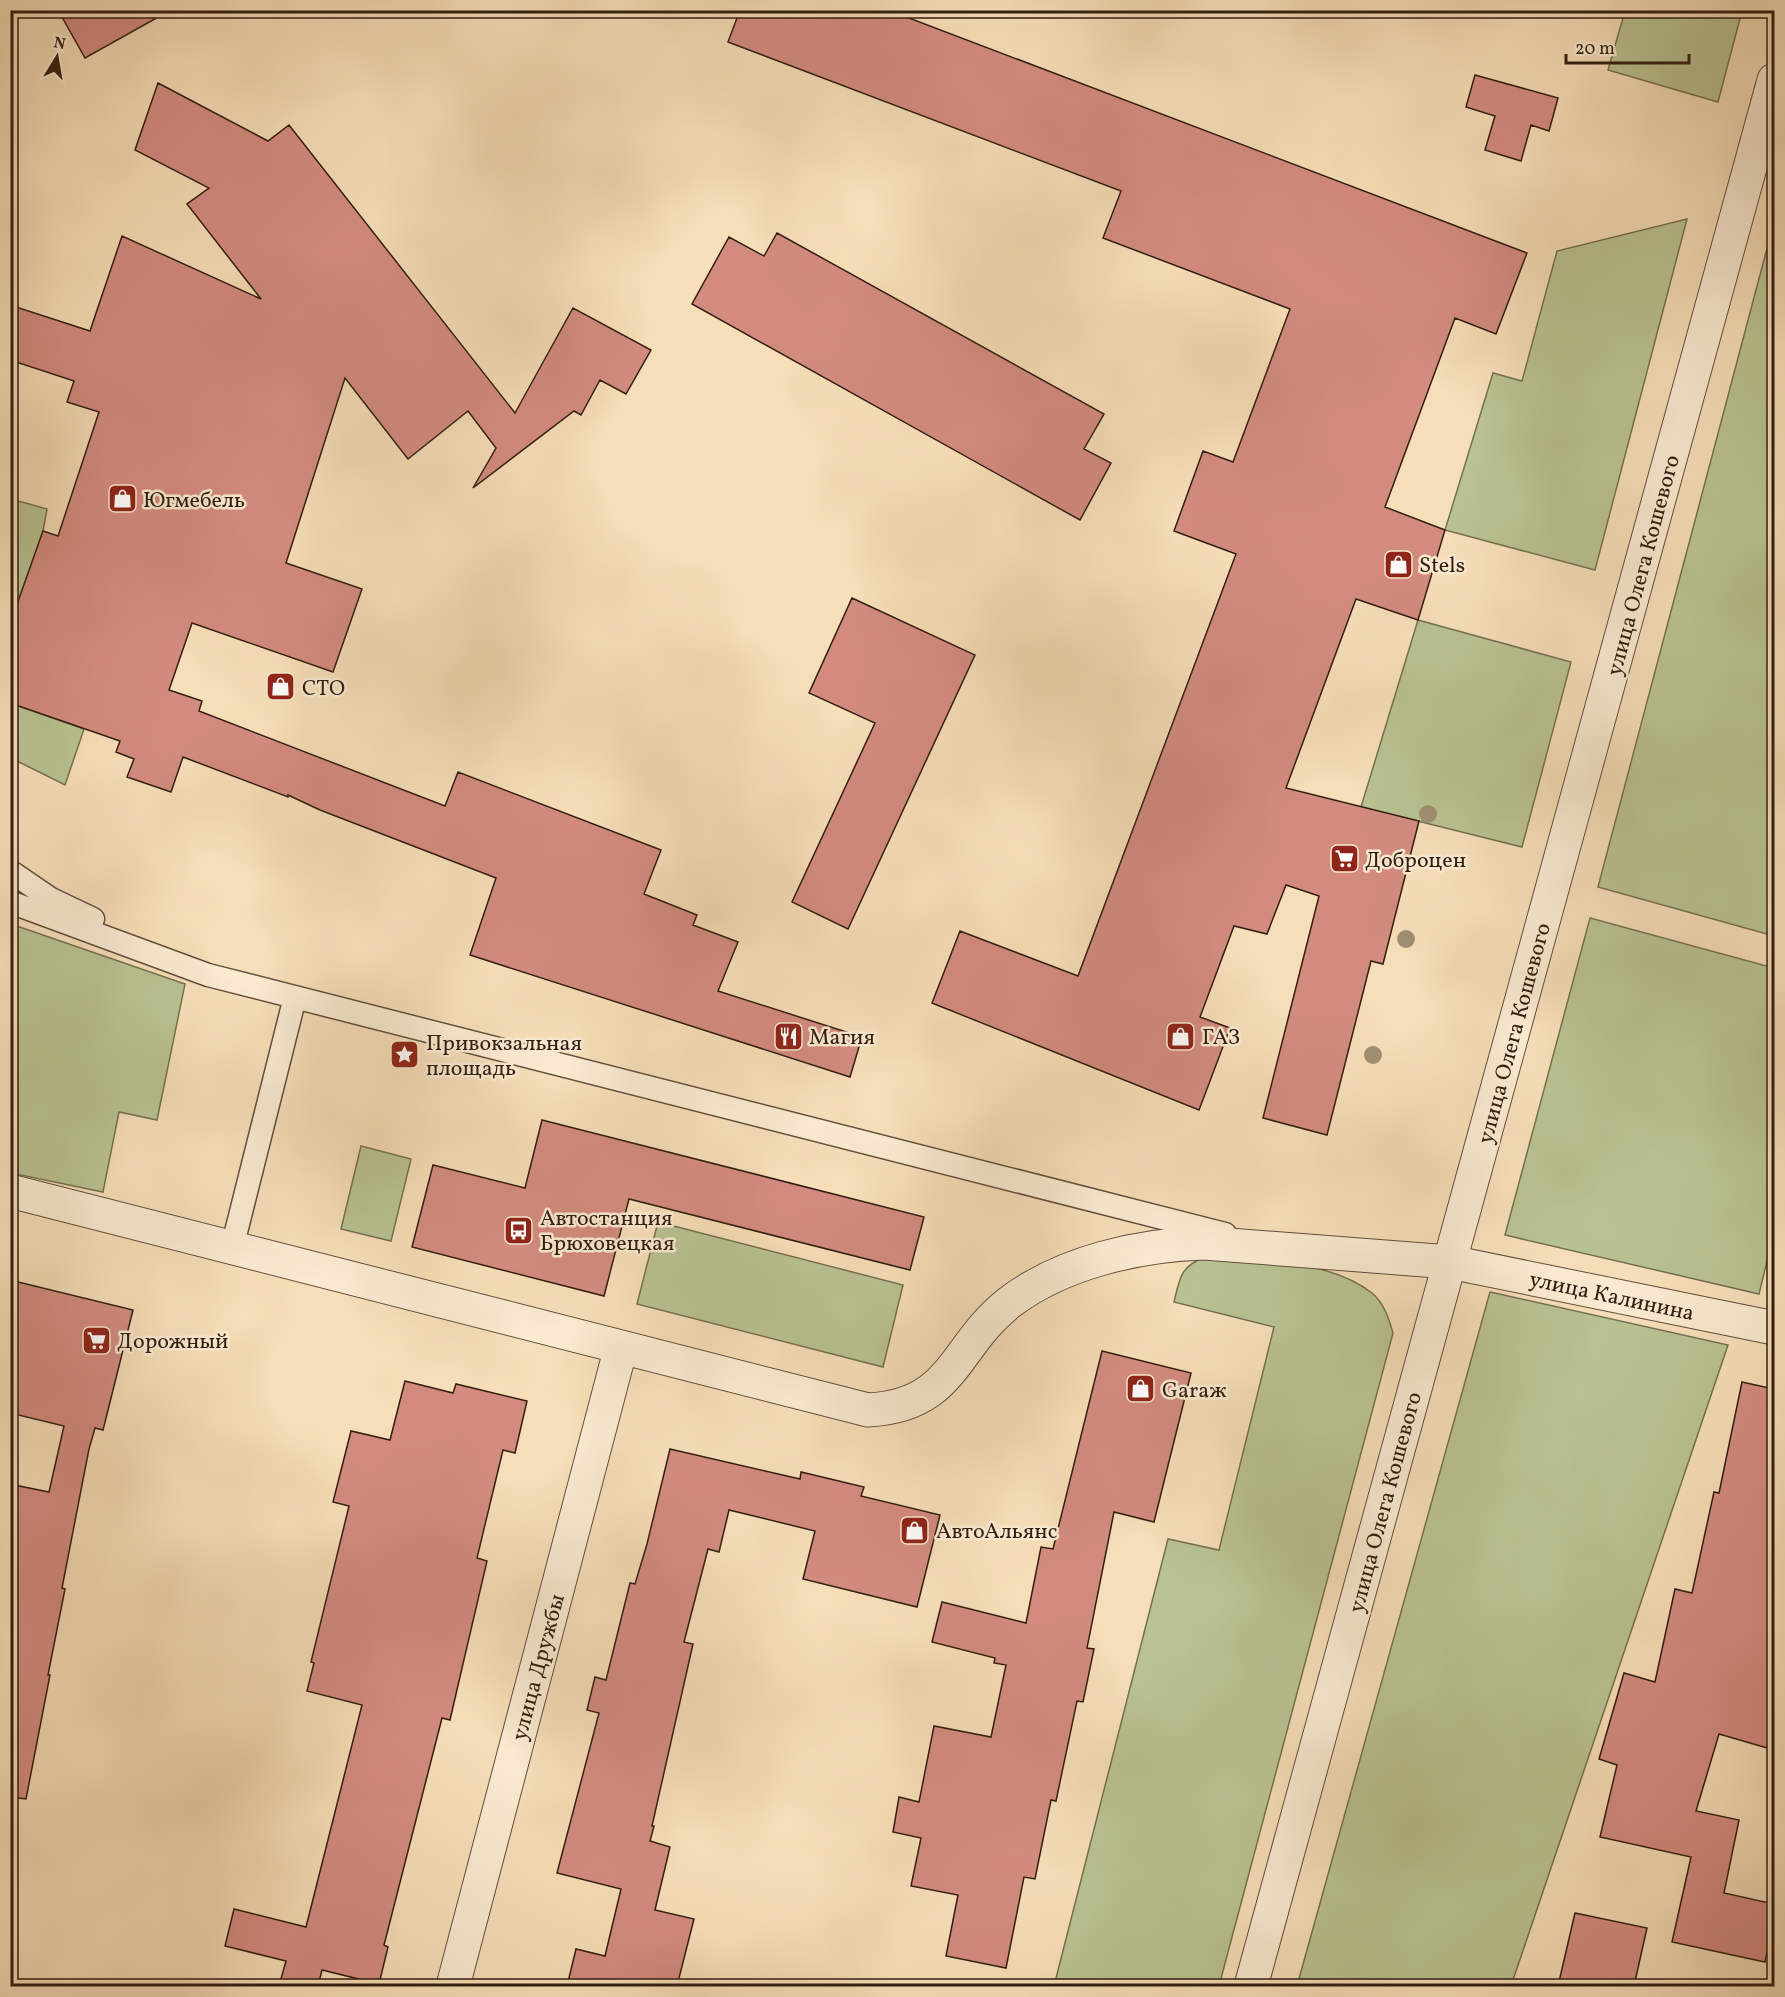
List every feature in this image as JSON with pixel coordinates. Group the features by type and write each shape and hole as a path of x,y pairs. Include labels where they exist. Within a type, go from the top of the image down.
{"street":[{"name":"улица Олега Кошевого","path":"1251,1986 1774,80"},
{"name":"улица Калинина","path":"10,1191 868,1410 890,1409 927,1395 1008,1304 1025,1292 1059,1275 1152,1246 1204,1243 1450,1262 1774,1329"},
{"name":"улица Дружбы","path":"453,1986 621,1347"}],"lane":[{"path":"10,870 51,899 208,975"},
{"path":"10,902 208,975 1285,1249"},
{"path":"232,1248 296,997"}],"green space":[{"path":"1625,11 1742,11 1718,102 1608,70"},
{"path":"1687,219 1595,570 1445,530 1493,373 1522,381 1557,251"},
{"path":"1774,222 1774,936 1598,887"},
{"path":"11,499 47,509 43,531 11,624"},
{"path":"1418,620 1571,662 1522,847 1361,807"},
{"path":"10,703 84,729 65,785 11,758"},
{"path":"1590,918 1774,968 1774,1232 1759,1294 1505,1235"},
{"path":"11,924 185,984 157,1120 119,1112 103,1192 11,1173"},
{"path":"361,1146 411,1159 391,1241 341,1229"},
{"path":"658,1222 903,1285 883,1367 637,1304"},
{"path":"1207,1256 1293,1264 1335,1274 1354,1282 1376,1297 1386,1312 1393,1333 1219,1986 1054,1986 1168,1539 1219,1550 1274,1327 1174,1302 1183,1273 1192,1264"},
{"path":"1490,1292 1728,1345 1511,1986 1297,1986"}],"building":[{"path":"58,10 171,10 85,58"},
{"path":"740,10 888,10 1527,253 1496,334 1455,318 1385,507 1445,530 1418,620 1356,599 1286,788 1419,821 1383,964 1371,961 1327,1135 1263,1118 1319,896 1286,885 1267,934 1234,926 1200,1017 1230,1028 1199,1110 932,1003 960,931 1078,976 1236,554 1174,531 1203,451 1233,462 1290,309 1103,238 1121,191 728,42"},
{"path":"1475,75 1558,98 1549,131 1531,125 1521,161 1485,150 1495,116 1466,107"},
{"path":"158,83 268,141 289,125 515,413 573,308 651,350 626,394 600,380 581,415 574,411 473,488 496,448 468,411 408,459 345,378 286,563 362,589 333,672 192,623 169,690 202,701 199,711 445,806 458,772 661,850 644,894 697,915 693,925 738,942 718,991 862,1037 850,1077 470,955 496,878 320,810 288,795 288,797 183,757 171,792 127,777 134,759 116,752 120,741 10,703 10,624 43,531 58,536 99,412 67,402 74,381 10,360 10,305 90,331 122,236 261,299 187,204 209,188 135,150"},
{"path":"777,233 1104,414 1084,449 1111,463 1080,520 692,304 729,237 764,256"},
{"path":"852,598 975,655 848,929 792,902 875,723 809,693"},
{"path":"542,1120 924,1217 910,1270 629,1199 604,1296 412,1247 433,1165 525,1188"},
{"path":"10,1280 133,1310 103,1430 95,1428 89,1449 62,1588 65,1589 26,1799 10,1797 10,1504 14,1485 49,1492 64,1426 10,1413"},
{"path":"1102,1351 1191,1373 1154,1522 1114,1512 1087,1648 1094,1649 1083,1702 1077,1701 1056,1801 1051,1800 1035,1879 1024,1877 1006,1968 946,1956 958,1895 911,1886 921,1838 893,1832 899,1797 919,1802 934,1726 991,1737 1006,1665 994,1663 995,1658 932,1642 942,1602 1026,1623 1041,1547 1053,1549"},
{"path":"405,1381 453,1393 456,1384 527,1401 515,1453 503,1450 477,1558 487,1561 450,1720 442,1718 384,1945 388,1947 379,1984 322,1970 318,1986 279,1986 286,1961 225,1946 234,1909 306,1927 362,1705 307,1691 314,1663 311,1662 349,1506 333,1502 351,1431 390,1440"},
{"path":"1742,1382 1774,1389 1774,1750 1719,1734 1696,1811 1739,1820 1724,1893 1774,1904 1774,1919 1765,1962 1672,1942 1691,1857 1600,1837 1617,1765 1599,1759 1624,1673 1655,1682 1675,1589 1692,1593 1714,1492 1719,1493"},
{"path":"670,1449 800,1479 801,1472 864,1487 861,1496 940,1515 917,1607 803,1579 815,1531 729,1510 719,1552 708,1549 684,1642 693,1644 650,1841 670,1847 655,1910 694,1919 677,1986 567,1986 576,1949 605,1956 621,1889 557,1873 599,1713 587,1710 595,1677 606,1680 630,1583 635,1584 647,1544"},
{"path":"1575,1913 1647,1928 1634,1986 1558,1986"}],"place":[{"name":"Югмебель","path":"122,499"},
{"name":"Stels","path":"1398,564"},
{"name":"СТО","path":"281,687"},
{"name":"Доброцен","path":"1344,859"},
{"name":"Магия","path":"788,1036"},
{"name":"ГАЗ","path":"1181,1036"},
{"name":"Привокзальная площадь","path":"405,1055"},
{"name":"Автостанция Брюховецкая","path":"519,1230"},
{"name":"Дорожный","path":"96,1340"},
{"name":"Garaж","path":"1141,1389"},
{"name":"АвтоАльянс","path":"915,1530"}]}
